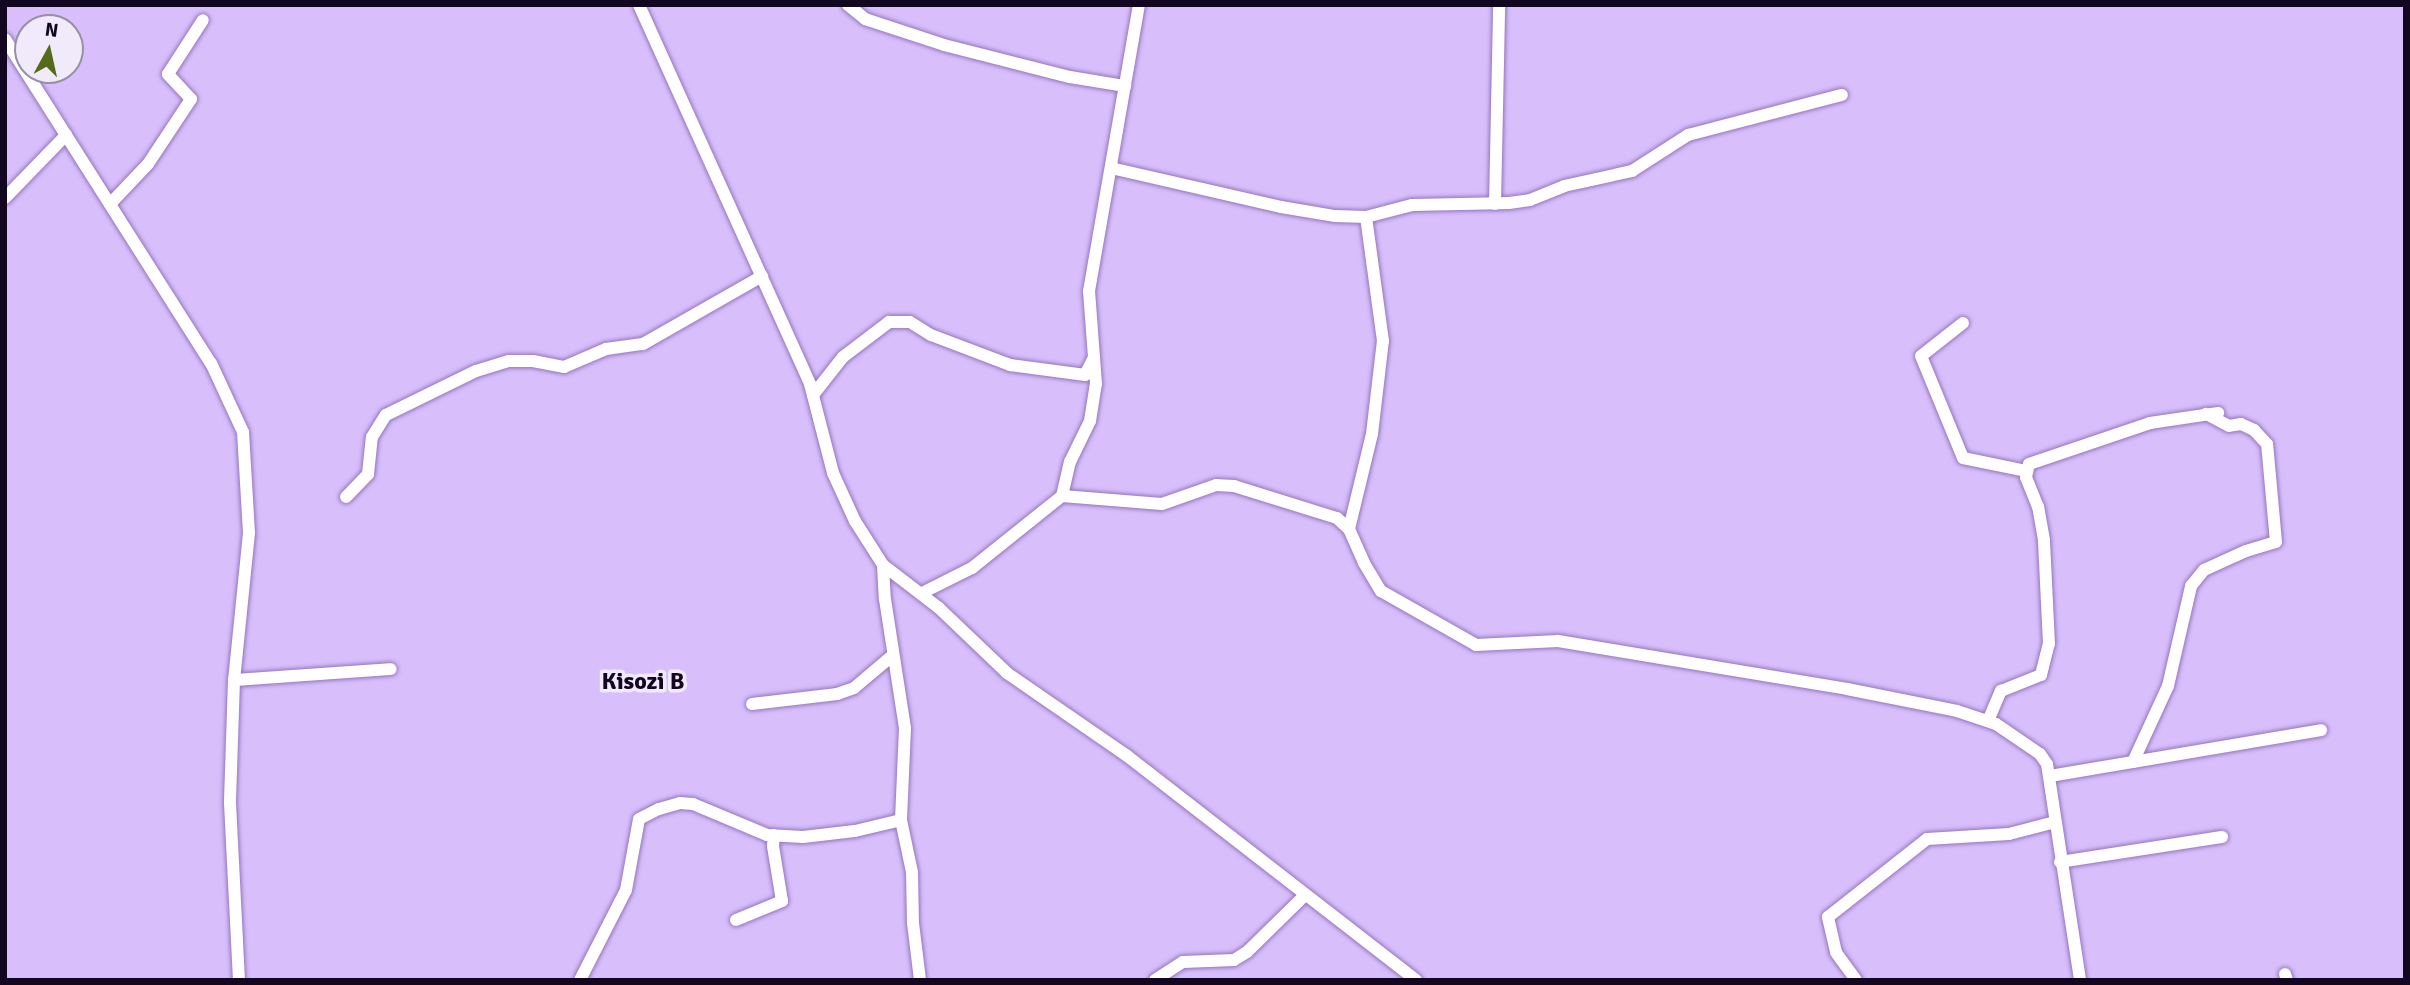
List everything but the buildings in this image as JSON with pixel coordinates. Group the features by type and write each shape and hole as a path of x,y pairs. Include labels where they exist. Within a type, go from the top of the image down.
{"street":[{"path":"639,5 813,395 833,473 855,521 883,565 922,593 1007,673 1126,755 1304,895 1347,923 1416,980"},
{"path":"848,5 865,19 944,44 1070,78 1125,86"},
{"path":"922,593 972,568 1062,496 1070,462 1095,404 1088,291 1139,5"},
{"path":"1495,204 1499,5"},
{"path":"110,204 148,164 191,99 168,74 203,20"},
{"path":"5,40 211,363 243,432 249,533 234,680 230,803 239,980"},
{"path":"1111,168 1281,207 1335,216 1366,217 1412,205 1495,204 1530,200 1564,186 1613,178 1632,171 1688,135 1842,95"},
{"path":"5,198 66,135"},
{"path":"1349,529 1372,434 1383,341 1366,217"},
{"path":"346,496 368,474 372,437 386,415 476,371 509,360 564,367 606,349 643,344 670,331 762,276"},
{"path":"813,395 843,356 889,322 910,322 931,335 1010,365 1085,375 1094,357"},
{"path":"1962,323 1921,356 1963,458 2026,471"},
{"path":"2026,471 2037,458 2150,423 2212,413 2229,426 2241,424 2254,430 2267,444 2276,542 2246,551 2204,570 2191,586 2168,686 2133,762"},
{"path":"1988,721 2001,691 2041,675 2049,644 2045,540 2038,506 2026,471"},
{"path":"1062,496 1162,504 1225,485 1336,518 1349,529 1364,563 1381,591 1476,645 1558,641 1847,689 1957,711 1988,721 2040,754 2048,764 2060,862 2080,980"},
{"path":"883,565 885,599 905,728 901,820 912,872 913,923 920,980"},
{"path":"885,599 906,583"},
{"path":"752,704 837,694 854,688 893,655"},
{"path":"234,680 391,668"},
{"path":"2050,776 2321,730"},
{"path":"580,980 626,890 639,819 680,803 692,804 767,835 803,837 855,831 901,820"},
{"path":"1856,980 1836,952 1828,917 1927,839 2009,834 2055,821"},
{"path":"736,920 782,901 773,846 774,835"},
{"path":"2060,862 2222,837"},
{"path":"1155,980 1184,962 1234,960 1247,952 1304,895"}],"district":[{"name":"Kisozi B","path":"643,682"}]}
